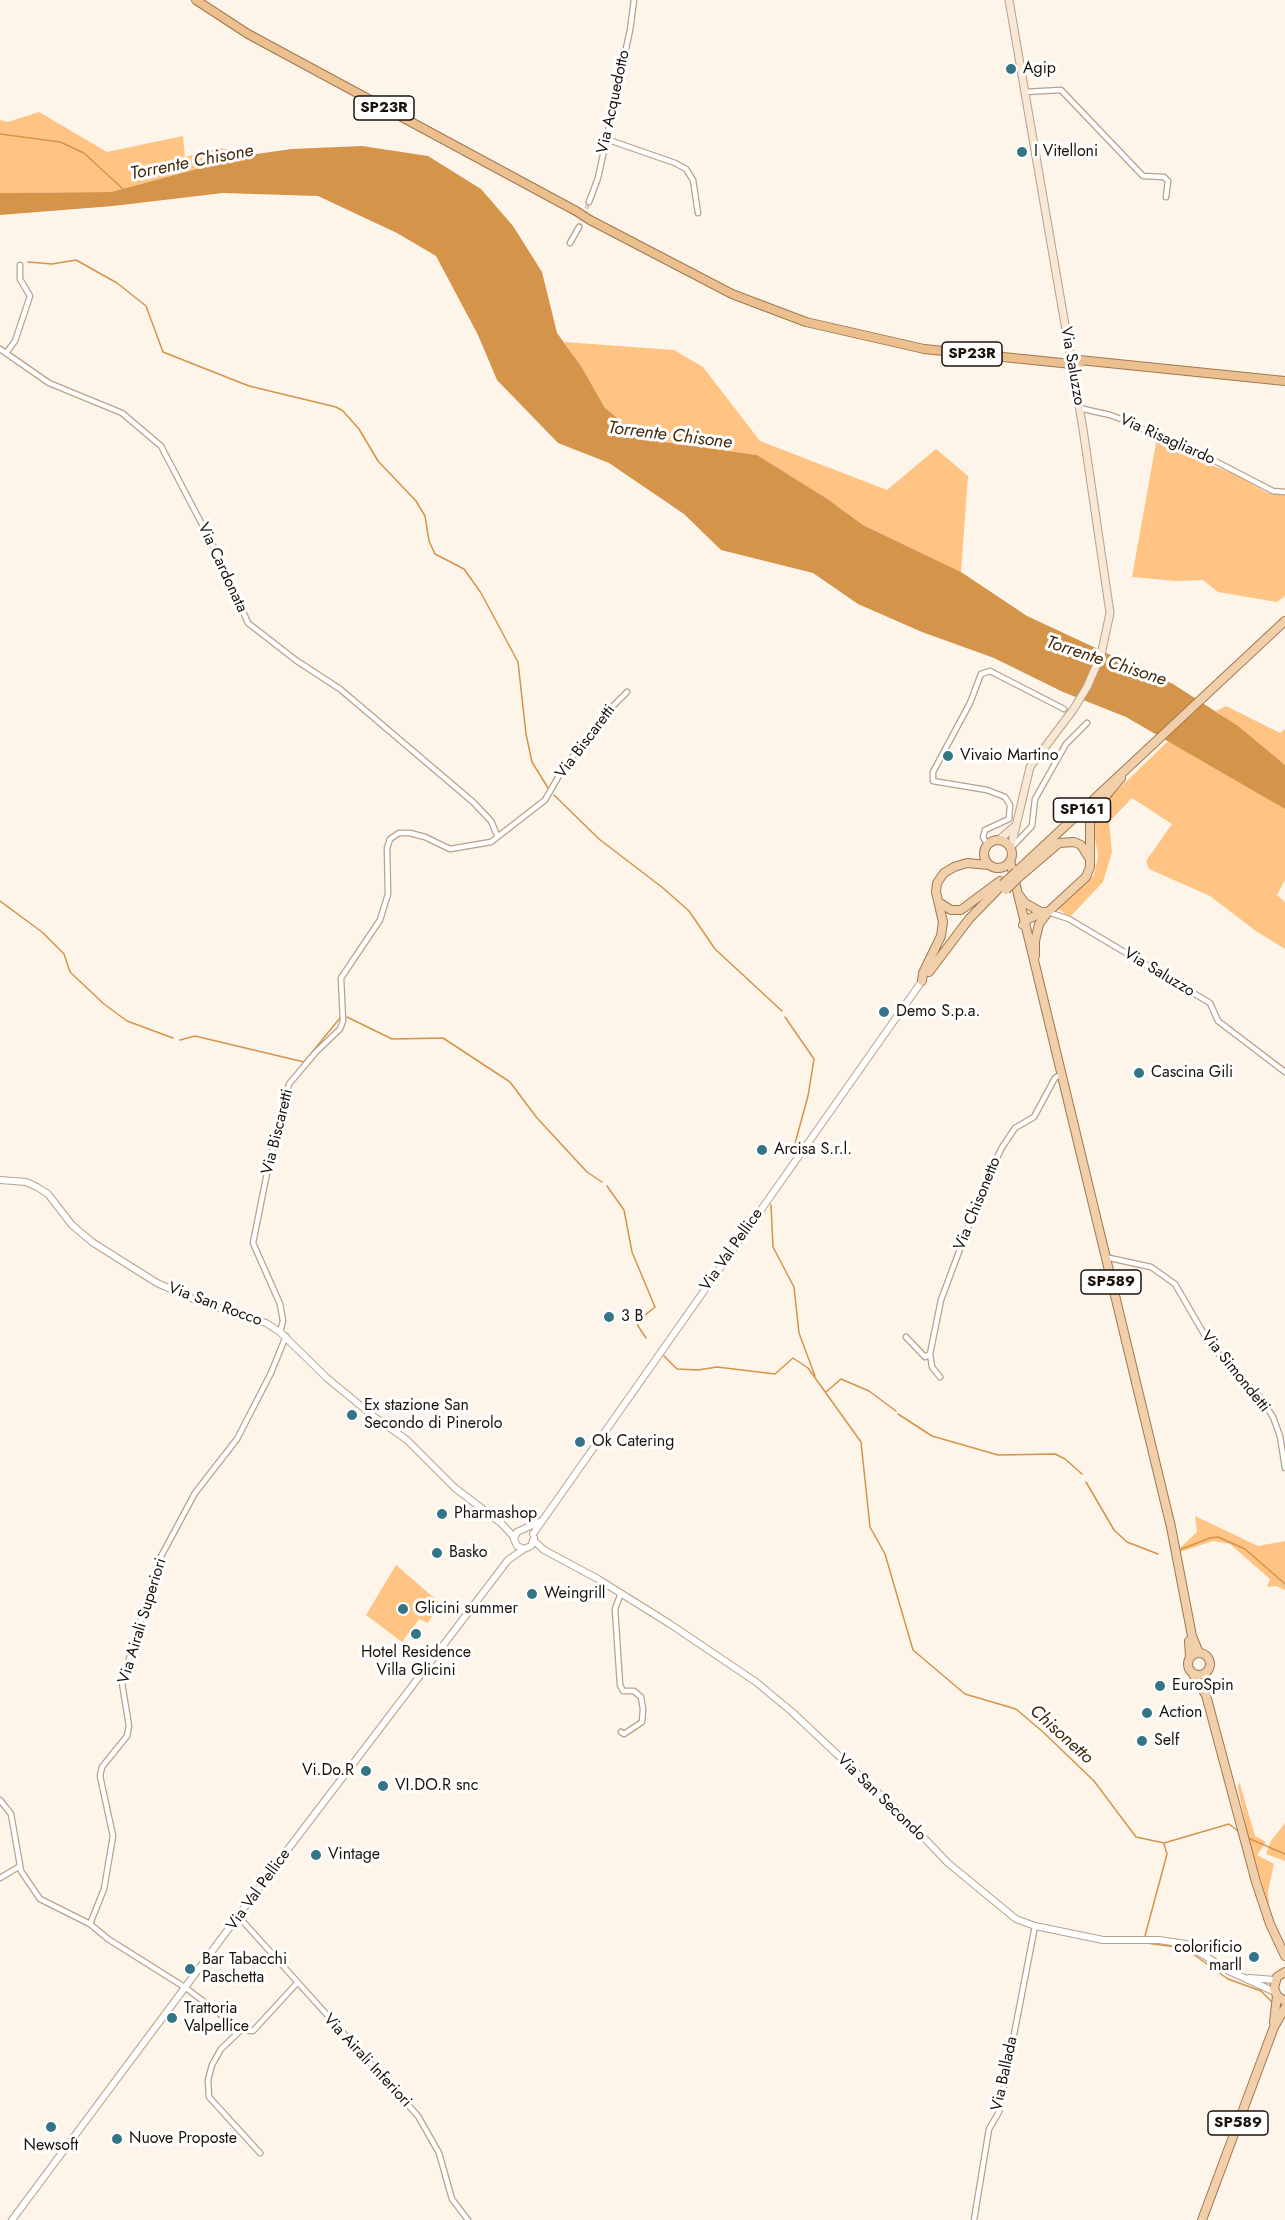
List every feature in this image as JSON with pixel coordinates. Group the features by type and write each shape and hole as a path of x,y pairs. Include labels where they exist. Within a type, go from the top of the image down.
{"highway":[{"name":"SP23R","path":"196,0 257,39 732,294 806,322 924,349 1285,381"},
{"name":"SP23R","path":"204,0 277,44 576,209"},
{"name":"SP23R","path":"1182,373 1285,386"}],"main road":[{"name":"Via Saluzzo","path":"1009,0 1079,408 1109,601 1106,640 1096,668 1073,710 1030,767 1011,847"},
{"name":"SP161","path":"922,981 969,919 1015,872 1285,621"},
{"path":"1091,861 1089,829 1093,811 1132,763"},
{"path":"922,981 923,973 941,936 943,922 938,899 938,883 944,873 967,863 1014,827"},
{"path":"999,840 1011,847"},
{"path":"967,863 989,865 1015,872 1059,843 1074,842 1081,845 1091,861"},
{"path":"986,847 984,858 989,865"},
{"name":"SP589","path":"1011,847 1023,925 1062,1074 1166,1510 1192,1636 1199,1653 1208,1658 1206,1695 1256,1882 1270,1924 1284,1954 1276,1994 1274,2026"},
{"name":"SP589","path":"1040,987 1035,958 1035,941 1039,924 1045,912 1086,877 1091,861"},
{"path":"998,868 1015,872"},
{"path":"938,899 951,910 961,910 1004,884"},
{"path":"1018,894 1025,903 1045,912"},
{"path":"1023,925 1028,919 1045,912"},
{"path":"1023,925 1039,924"},
{"name":"SP589","path":"1166,1510 1191,1649 1188,1667 1206,1695"},
{"path":"1190,1657 1199,1653"},
{"path":"1193,1674 1201,1675 1209,1668"},
{"path":"1276,1994 1285,2001"},
{"name":"SP589","path":"1202,2220 1274,2026 1285,2008"}],"street":[{"name":"Via Acquedotto","path":"588,202 598,178 634,0"},
{"path":"1024,92 1061,90 1143,176 1164,177 1168,181 1166,197"},
{"path":"606,139 686,169 693,180 698,213"},
{"path":"570,243 579,227"},
{"path":"6,353 15,341 30,296 20,279 20,265"},
{"name":"Via Cardonata","path":"0,349 50,383 122,413 161,446 218,555 248,623 290,656 340,689 473,802 491,821 497,836"},
{"name":"Via Risagliardo","path":"1079,408 1110,415 1137,425 1158,440 1215,461 1273,491 1285,492"},
{"path":"986,847 983,837 985,830 1009,819 1010,805 1005,798 987,790 933,782 933,772 984,671 999,675 1064,709"},
{"name":"Via Biscaretti","path":"283,1334 280,1304 253,1243 270,1162 290,1084 316,1052 340,1029 343,1021 340,978 380,920 388,894 387,848 390,839 399,833 410,833 450,849 491,842 545,800 560,774 601,718 627,692"},
{"path":"1011,847 1032,826 1035,799 1061,752 1073,735 1087,723"},
{"name":"Via Saluzzo","path":"1045,912 1069,920 1210,1003 1218,1021 1285,1071"},
{"name":"Via Val Pellice","path":"542,1520 922,981"},
{"name":"Via Chisonetto","path":"930,1354 941,1300 1001,1149 1016,1128 1034,1117 1055,1078 1062,1074"},
{"name":"Via San Rocco","path":"0,1180 26,1182 42,1191 72,1225 92,1242 158,1283 198,1301 266,1323 283,1334 365,1410 407,1440 454,1488 501,1523 514,1539 526,1548"},
{"name":"Via Simondetti","path":"1105,1257 1151,1267 1175,1284 1211,1346 1259,1396 1273,1418 1280,1436 1285,1468"},
{"name":"Via Airali Superiori","path":"90,1924 104,1890 113,1836 100,1776 102,1767 127,1736 129,1726 122,1683 158,1562 195,1493 237,1439 271,1373 283,1334"},
{"path":"906,1337 925,1357 930,1354 932,1367 940,1377"},
{"name":"SP161","path":"508,1560 514,1539 524,1529 542,1520"},
{"name":"SP161","path":"508,1560 526,1548 542,1520"},
{"name":"Via San Rocco","path":"501,1523 524,1529"},
{"path":"524,1529 544,1550"},
{"path":"526,1548 544,1550"},
{"name":"Via San Secondo","path":"544,1550 621,1593 756,1682 791,1711 906,1819 948,1863 1016,1919 1035,1926 1103,1940 1159,1940 1186,1944 1276,1994"},
{"name":"Via Val Pellice","path":"12,2220 508,1560"},
{"path":"621,1593 615,1609 620,1685 623,1691 634,1691 641,1696 643,1709 642,1722 624,1734 621,1732"},
{"path":"0,1800 11,1814 20,1866 27,1883 40,1899 90,1924 108,1940 186,1988 241,2030 253,2031 297,1983"},
{"path":"0,1878 20,1866"},
{"name":"Via Airali Inferiori","path":"239,1917 418,2116 439,2153 452,2199 468,2220"},
{"name":"Via Ballada","path":"974,2220 989,2129 999,2112 1035,1926"},
{"path":"1243,1977 1279,1976"},
{"path":"241,2030 221,2049 212,2065 208,2079 209,2097 260,2153"}],"shaded area":[{"path":"39,112 107,152 183,136 185,157 221,148 249,155 111,192 0,193 0,120 8,122"},
{"path":"564,342 674,350 703,367 760,441 887,490 936,449 968,476 961,572 863,525 826,498 757,455 643,439 605,408"},
{"path":"1156,443 1234,474 1268,493 1285,494 1285,596 1277,602 1218,592 1203,580 1176,581 1132,577"},
{"path":"1226,706 1280,733 1285,729 1285,765 1216,711"},
{"path":"1168,741 1231,775 1285,809 1285,880 1277,895 1285,902 1285,949 1256,931 1210,896 1149,869 1146,861 1172,824 1132,798 1109,822 1112,852 1103,882 1070,917 1058,909 1094,875 1098,856 1093,825 1101,806"},
{"path":"1195,1516 1258,1546 1285,1541 1285,1590 1276,1586 1267,1587 1270,1579 1230,1544 1213,1541 1180,1552 1181,1547 1197,1532"},
{"name":"Glicini summer","path":"396,1565 440,1603 428,1623 419,1619 402,1642 366,1615"},
{"path":"1239,1781 1255,1836 1266,1842 1257,1855 1274,1864 1268,1891 1269,1907 1249,1841 1238,1788"},
{"path":"1285,1823 1285,1861 1266,1854 1271,1841"}],"water":[{"name":"Torrente Chisone","path":"362,146 428,156 481,189 513,226 542,272 557,333 581,366 605,408 643,439 757,455 826,498 863,525 961,572 1027,616 1173,684 1238,726 1285,765 1285,809 1126,717 1063,692 994,658 922,632 858,604 813,573 721,550 684,514 609,463 558,443 497,380 478,335 436,256 397,233 318,196 223,193 113,206 0,215 0,193 111,192 249,155 292,149"}],"waterway":[{"path":"0,134 60,142 84,153 123,189"},
{"path":"28,262 52,264 76,260 117,283 146,306 163,352 249,386 336,407 343,411 359,429 378,461 416,501 425,516 429,541 435,554 464,569 481,593 518,662 526,734 532,762 548,788"},
{"path":"554,795 599,839 689,911 715,949 782,1011"},
{"path":"0,901 42,932 64,954 70,972 104,1004 127,1021 173,1038"},
{"path":"347,1017 392,1039 443,1038 510,1082 537,1118 587,1172 602,1182"},
{"path":"785,1017 814,1059 808,1096 794,1147"},
{"path":"180,1040 195,1036 304,1062 340,1018"},
{"path":"607,1186 624,1210 632,1252 655,1307 638,1321 638,1326 646,1338"},
{"path":"771,1205 773,1247 794,1287 799,1333 815,1376"},
{"name":"Chisonetto","path":"664,1356 677,1369 698,1370 717,1367 775,1374 793,1358 808,1368 861,1442 870,1527 885,1554 913,1650 965,1694 1016,1709 1094,1781 1136,1837 1164,1843 1229,1824 1238,1831"},
{"name":"Chisonetto","path":"826,1392 841,1379 869,1391 896,1411"},
{"name":"Chisonetto","path":"898,1414 932,1436 998,1455 1055,1454 1065,1459 1082,1474"},
{"name":"Chisonetto","path":"1086,1482 1114,1530 1127,1542 1158,1554"},
{"name":"Chisonetto","path":"1179,1550 1218,1537 1245,1549 1285,1584"},
{"name":"Chisonetto","path":"1248,1838 1285,1854"},
{"path":"1145,1936 1167,1854 1164,1844"},
{"path":"1146,1943 1176,1947 1190,1952 1228,1979 1261,1991 1272,2002"}],"tunnel":[{"path":"579,227 589,202"}],"place":[{"name":"Agip","path":"1011,69"},
{"name":"I Vitelloni","path":"1022,152"},
{"name":"Vivaio Martino","path":"948,756"},
{"name":"Demo S.p.a.","path":"884,1012"},
{"name":"Cascina Gili","path":"1139,1073"},
{"name":"Arcisa S.r.l.","path":"762,1150"},
{"name":"3 B","path":"609,1317"},
{"name":"Ex stazione San Secondo di Pinerolo","path":"352,1415"},
{"name":"Ok Catering","path":"580,1442"},
{"name":"Pharmashop","path":"442,1514"},
{"name":"Basko","path":"437,1553"},
{"name":"Weingrill","path":"532,1594"},
{"name":"Glicini summer","path":"403,1609"},
{"name":"Hotel Residence Villa Glicini","path":"416,1634"},
{"name":"EuroSpin","path":"1160,1686"},
{"name":"Action","path":"1147,1713"},
{"name":"Self","path":"1142,1741"},
{"name":"Vi.Do.R","path":"366,1771"},
{"name":"VI.DO.R snc","path":"383,1786"},
{"name":"Vintage","path":"316,1855"},
{"name":"colorificio marll","path":"1254,1957"},
{"name":"Bar Tabacchi Paschetta","path":"190,1969"},
{"name":"Trattoria Valpellice","path":"172,2018"},
{"name":"Newsoft","path":"51,2127"},
{"name":"Nuove Proposte","path":"117,2139"}]}
